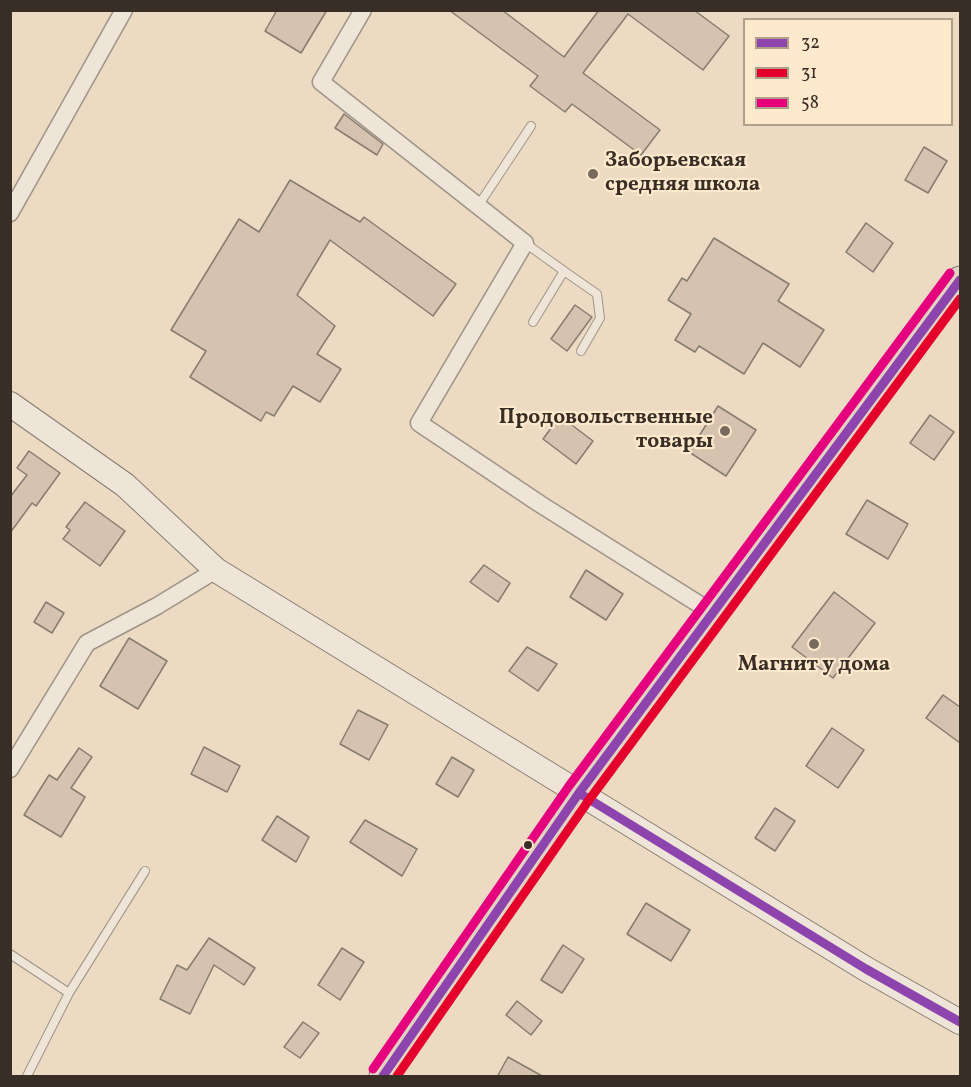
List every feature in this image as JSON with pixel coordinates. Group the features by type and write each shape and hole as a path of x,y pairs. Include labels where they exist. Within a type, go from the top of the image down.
{"main road":[{"path":"383,1077 579,793 960,280"}],"street":[{"path":"10,213 124,10"},
{"path":"363,10 321,82 525,243 419,423 540,504 713,613"},
{"path":"10,404 125,485 216,570 866,969 960,1022"},
{"path":"10,769 87,643 157,606 216,570"}],"lane":[{"path":"478,207 531,126"},
{"path":"525,243 597,294 600,318 581,351"},
{"path":"533,322 564,271"},
{"path":"27,1077 69,993 146,872"},
{"path":"10,954 69,993"}],"building":[{"path":"277,10 327,10 301,53 265,31"},
{"path":"449,10 502,10 564,57 599,10 694,10 729,36 703,70 628,14 583,73 660,130 641,155 572,104 565,112 530,86 538,76"},
{"path":"344,114 383,144 377,155 335,128"},
{"path":"924,147 947,161 928,193 905,180"},
{"path":"290,180 360,222 364,217 456,284 433,316 330,240 297,295 335,326 317,354 341,369 320,402 293,386 274,416 266,412 261,421 190,377 206,351 171,330 239,219 259,232"},
{"path":"866,223 893,243 873,272 846,252"},
{"path":"714,238 789,284 778,301 824,330 800,367 763,343 744,374 699,346 695,352 675,340 691,314 668,300 682,278 687,281"},
{"path":"575,305 592,317 567,351 551,339"},
{"path":"718,406 756,430 726,476 689,452"},
{"path":"930,415 954,432 934,460 910,443"},
{"path":"560,416 593,441 576,464 543,439"},
{"path":"29,451 60,473 36,506 32,503 10,533 10,497 27,475 17,468"},
{"path":"867,500 908,524 888,559 846,534"},
{"path":"85,502 125,531 100,566 63,539 70,530 66,527"},
{"path":"484,565 510,583 498,602 470,582"},
{"path":"586,570 623,594 606,620 570,597"},
{"path":"834,592 875,623 833,678 792,647"},
{"path":"46,602 64,613 52,633 34,622"},
{"path":"129,638 167,661 138,709 100,686"},
{"path":"527,647 557,664 538,691 509,671"},
{"path":"943,695 960,707 960,743 926,718"},
{"path":"358,710 388,725 369,760 340,744"},
{"path":"832,728 864,750 838,788 806,766"},
{"path":"204,747 240,766 227,792 191,774"},
{"path":"79,748 92,757 71,788 85,797 61,837 24,815 49,775 57,780"},
{"path":"452,757 474,770 458,797 436,784"},
{"path":"775,808 795,821 775,851 755,838"},
{"path":"277,816 309,837 296,862 262,840"},
{"path":"365,820 417,849 402,876 350,842"},
{"path":"646,903 690,930 671,961 627,934"},
{"path":"209,938 255,968 244,985 214,965 190,1014 160,999 177,965 187,970"},
{"path":"563,945 584,959 562,993 541,980"},
{"path":"342,948 364,962 340,1000 318,985"},
{"path":"517,1001 542,1021 531,1035 506,1015"},
{"path":"303,1022 319,1033 300,1058 284,1047"},
{"path":"508,1057 544,1077 497,1077"}],"transit line":[{"name":"58","path":"373,1069 569,786 950,273"},
{"name":"32","path":"383,1076 579,793 960,280"},
{"name":"31","path":"397,1076 589,800 960,299"},
{"name":"32","path":"579,793 866,969 960,1022"}],"place":[{"name":"Заборьевская средняя школа","path":"593,174"},
{"name":"Продовольственные товары","path":"725,431"},
{"name":"Магнит у дома","path":"814,644"}]}
